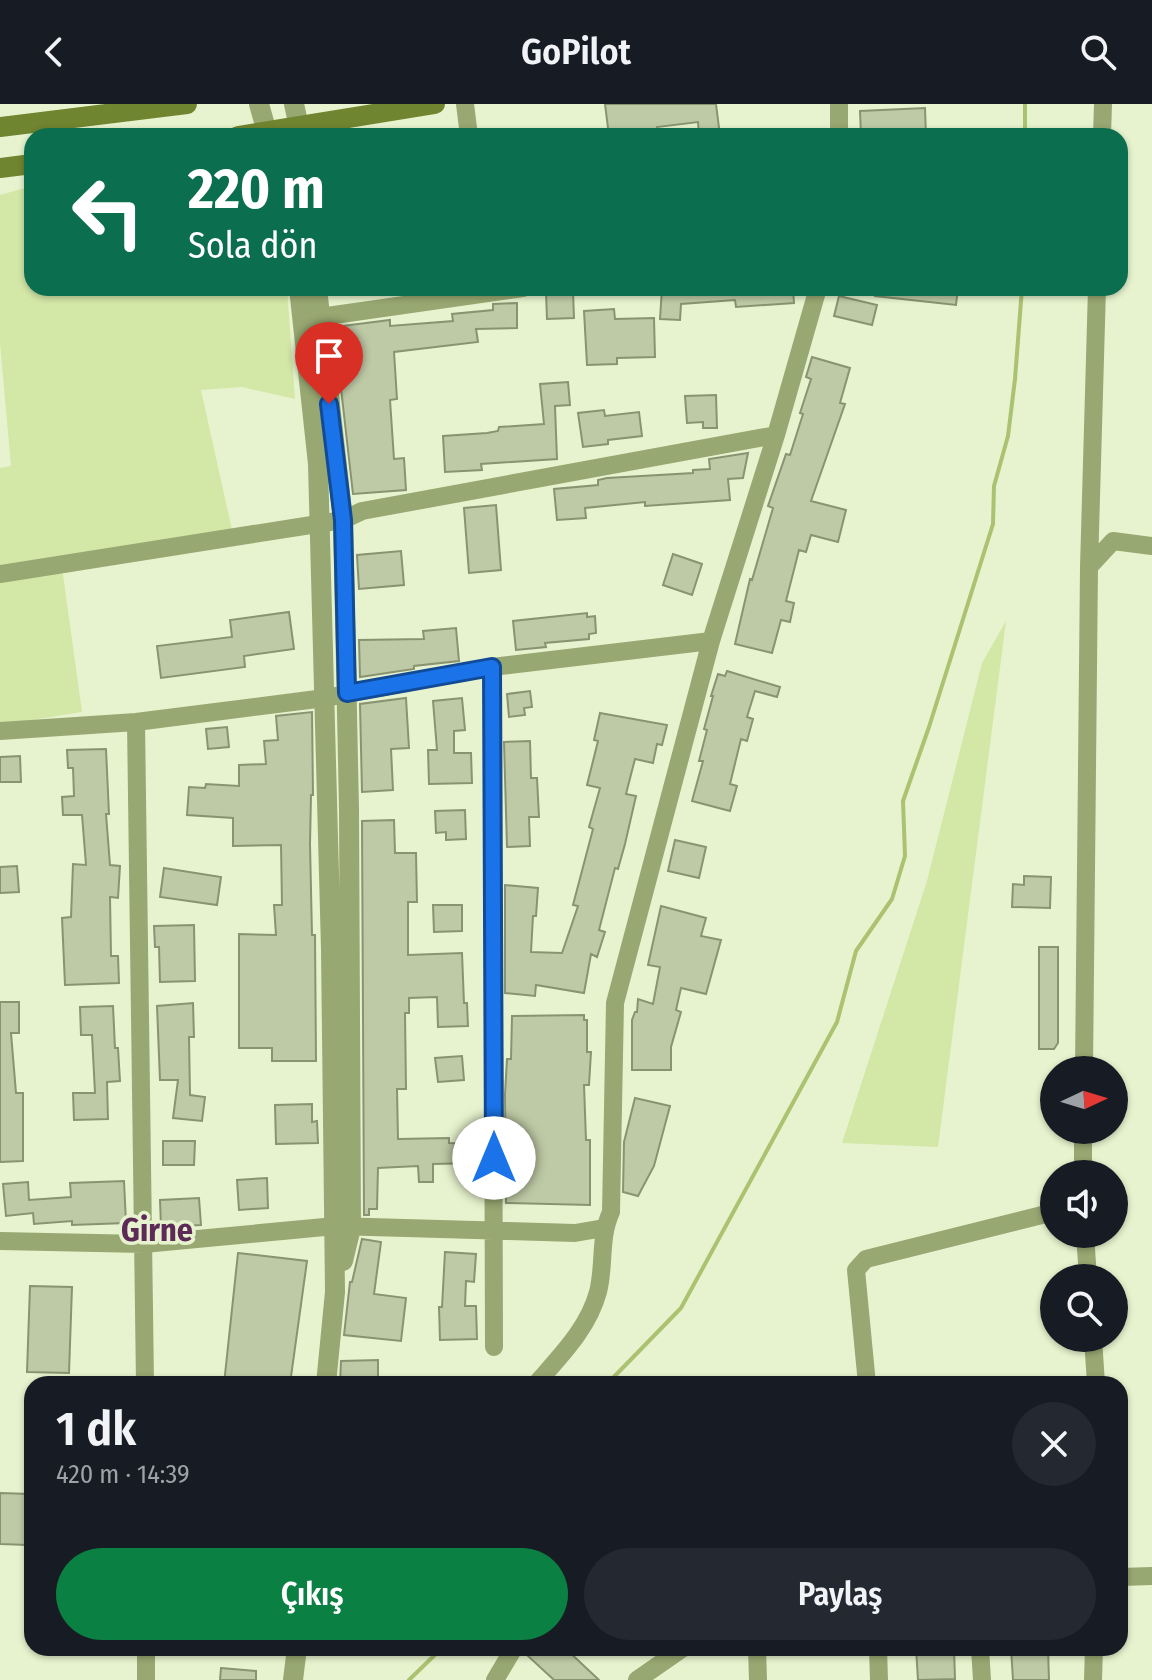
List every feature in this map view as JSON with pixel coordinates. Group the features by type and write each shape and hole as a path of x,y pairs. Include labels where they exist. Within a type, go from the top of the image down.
{"main road":[{"path":"0,127 187,104"},
{"path":"315,128 435,104"},
{"path":"0,168 24,165"}],"street":[{"path":"259,104 265,128"},
{"path":"294,104 299,128"},
{"path":"465,104 468,128"},
{"path":"839,104 839,128"},
{"path":"1102,128 1103,104"},
{"path":"302,296 312,320 343,520 347,693 343,1227 327,1376"},
{"path":"316,296 312,320 331,949 343,1227"},
{"path":"312,320 454,296"},
{"path":"543,1376 583,1329 599,1291 604,1228 611,1212 615,1003 711,641 816,296"},
{"path":"1084,1056 1089,567 1097,296"},
{"path":"0,574 343,520 362,511 776,435"},
{"path":"1089,567 1113,541 1152,546"},
{"path":"0,731 136,722 325,698 492,667 711,641"},
{"path":"492,667 494,1347"},
{"path":"136,722 145,1376"},
{"path":"866,1376 856,1270 866,1259 1040,1216"},
{"path":"0,1241 144,1244 343,1227 575,1233 604,1228"},
{"path":"1094,1352 1095,1376"},
{"path":"1128,1577 1152,1576"},
{"path":"146,1656 146,1680"},
{"path":"293,1680 296,1656"},
{"path":"495,1680 509,1656"},
{"path":"637,1680 672,1656"},
{"path":"757,1656 758,1680"},
{"path":"878,1656 879,1680"},
{"path":"980,1656 982,1680"},
{"path":"1093,1680 1094,1656"}],"green space":[{"path":"24,188 24,296 288,296 295,399 242,387 201,390 232,530 61,560 82,712 0,725 0,468 11,466 0,343 0,195"},
{"path":"1006,621 938,1147 842,1143 927,881 982,663"}],"building":[{"path":"605,104 716,104 719,128 698,128 698,122 657,128 608,128"},
{"path":"925,108 926,128 861,128 860,111"},
{"path":"546,296 573,296 574,318 547,319"},
{"path":"661,296 794,296 794,303 736,307 735,300 681,304 680,320 660,319"},
{"path":"839,296 877,305 872,325 834,316"},
{"path":"875,296 957,296 956,305"},
{"path":"517,303 517,328 476,329 478,342 394,352 397,399 390,400 394,459 404,458 406,490 353,494 334,327 390,320 390,326 453,321 452,314 493,310 493,304"},
{"path":"614,309 615,319 654,318 655,357 617,358 617,364 587,365 584,311"},
{"path":"812,357 850,368 840,403 845,404 811,501 846,510 838,542 811,535 806,552 799,550 786,601 794,603 790,622 781,620 772,653 735,644 750,579 773,508 768,506 786,454 790,455 803,414 800,413 811,379 806,377"},
{"path":"568,382 570,405 555,406 557,459 481,464 482,470 445,472 443,436 544,424 540,384"},
{"path":"716,395 717,428 703,428 703,422 687,423 685,396"},
{"path":"604,410 605,416 639,412 642,436 583,447 578,413"},
{"path":"748,453 743,478 728,479 730,500 645,506 645,502 585,508 586,518 557,520 554,489 598,485 598,480 607,478 693,473 693,470 710,469 709,459"},
{"path":"496,505 501,570 469,573 464,508"},
{"path":"401,551 404,585 359,589 357,555"},
{"path":"673,554 702,564 692,595 663,585"},
{"path":"289,612 294,649 244,656 245,667 161,678 157,646 232,637 230,620"},
{"path":"587,613 587,617 595,616 596,633 589,634 589,639 545,643 546,647 516,650 513,621"},
{"path":"456,628 459,661 360,677 359,640 424,639 423,631"},
{"path":"727,671 780,687 777,697 755,691 747,717 753,719 747,741 741,739 730,784 737,786 730,811 692,801 703,761 699,761 711,696 718,674 725,676"},
{"path":"530,691 532,707 524,708 525,715 509,717 507,694"},
{"path":"406,698 409,748 391,749 393,790 362,792 360,704"},
{"path":"462,698 465,730 454,731 454,753 471,753 472,783 429,784 428,750 437,750 433,701"},
{"path":"312,712 310,844 312,935 315,935 316,1061 272,1061 272,1048 239,1048 239,934 276,935 274,905 282,905 281,845 233,846 233,818 187,815 189,787 205,788 206,784 239,786 239,765 266,764 264,741 278,740 276,716"},
{"path":"600,713 667,725 662,745 657,744 653,763 635,759 626,794 636,796 599,930 605,932 597,957 591,954 584,993 536,985 535,996 505,993 505,885 538,888 531,952 562,953 578,906 573,905 600,788 587,785 598,741 594,740"},
{"path":"227,727 229,747 208,749 206,729"},
{"path":"530,741 531,778 537,778 539,817 529,817 530,846 507,847 504,742"},
{"path":"106,749 110,865 120,866 118,898 110,897 111,956 118,956 119,983 65,985 62,918 71,917 73,864 86,865 82,815 63,815 62,797 74,796 73,768 68,768 67,750"},
{"path":"20,756 21,782 0,782 0,757"},
{"path":"465,810 466,839 446,840 446,832 436,833 435,811"},
{"path":"394,820 395,853 416,853 417,902 408,902 408,955 462,953 468,1026 438,1027 437,997 409,998 409,1013 405,1013 406,1089 397,1089 398,1139 449,1138 449,1143 477,1144 476,1163 433,1164 433,1182 419,1182 418,1166 378,1168 377,1209 369,1209 369,1215 364,1215 362,821"},
{"path":"675,840 706,847 699,878 668,871"},
{"path":"17,866 19,892 0,893 0,867"},
{"path":"164,868 221,877 217,905 160,897"},
{"path":"1024,876 1051,877 1050,908 1012,907 1013,884 1024,885"},
{"path":"433,905 462,905 462,931 434,932"},
{"path":"661,906 706,918 701,936 721,940 706,994 681,988 676,1010 681,1012 671,1047 671,1070 632,1070 632,1020 637,1012 638,999 653,1004 660,967 648,965"},
{"path":"194,925 195,981 160,982 159,947 155,947 154,926"},
{"path":"1039,947 1058,947 1058,1043 1054,1049 1039,1049"},
{"path":"0,1002 19,1002 19,1033 11,1033 16,1093 23,1093 23,1161 0,1162"},
{"path":"193,1003 194,1037 189,1037 190,1095 205,1097 202,1121 173,1118 178,1080 160,1080 157,1006"},
{"path":"113,1006 120,1081 107,1082 108,1119 74,1120 73,1093 95,1093 92,1035 81,1035 80,1007"},
{"path":"584,1015 584,1020 587,1020 587,1052 591,1052 589,1085 584,1085 586,1140 590,1140 590,1205 506,1203 505,1094 507,1059 511,1059 512,1016"},
{"path":"462,1056 464,1080 438,1082 435,1058"},
{"path":"635,1098 670,1106 654,1166 638,1196 623,1192 624,1142"},
{"path":"312,1104 312,1122 317,1121 318,1143 276,1144 275,1105"},
{"path":"163,1141 195,1141 194,1165 163,1165"},
{"path":"267,1178 268,1208 239,1210 237,1180"},
{"path":"124,1181 126,1223 72,1225 72,1221 34,1224 33,1213 6,1216 3,1184 28,1182 29,1200 71,1197 70,1183"},
{"path":"199,1198 201,1225 161,1227 160,1200"},
{"path":"362,1239 381,1242 374,1294 406,1298 401,1341 344,1335 350,1282"},
{"path":"445,1252 476,1254 474,1282 466,1281 465,1306 476,1306 477,1339 440,1340 439,1307 442,1307"},
{"path":"238,1253 307,1261 291,1376 225,1376"},
{"path":"30,1286 72,1287 69,1373 27,1372"},
{"path":"378,1360 378,1376 340,1376 341,1361"},
{"path":"0,1493 24,1494 24,1545 0,1544"},
{"path":"528,1656 574,1656 599,1680 554,1680"},
{"path":"916,1656 954,1656 955,1679 918,1680"},
{"path":"1012,1656 1048,1656 1049,1680 1013,1680"},
{"path":"221,1668 256,1671 256,1680 220,1680"}],"waterway":[{"path":"1025,104 1025,128"},
{"path":"615,1376 681,1308 837,1022 856,951 892,899 905,856 903,801 993,524 994,486 1008,436 1021,296"},
{"path":"409,1680 434,1656"}],"district":[{"name":"Girne","path":"157,1230"}],"route":[{"path":"329,404 343,520 347,693 492,667 494,1158"}]}
